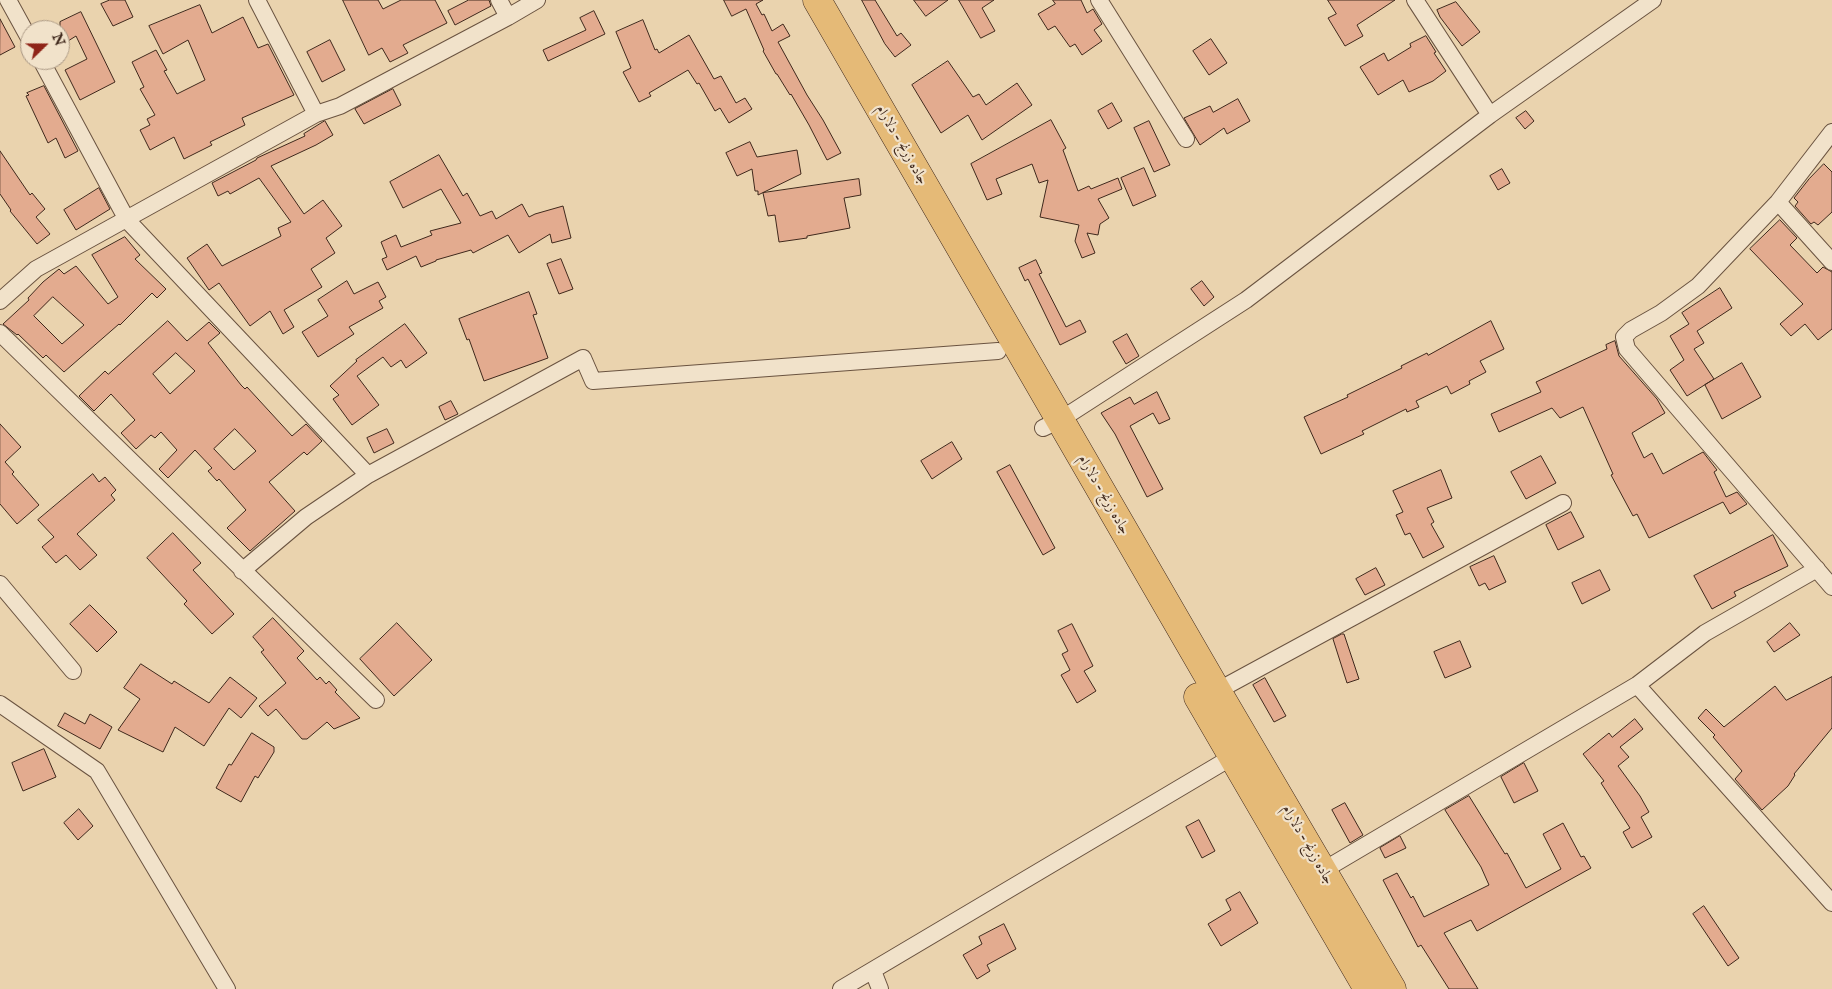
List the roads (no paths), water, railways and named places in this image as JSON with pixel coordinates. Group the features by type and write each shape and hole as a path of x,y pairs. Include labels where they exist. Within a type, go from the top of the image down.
{"highway":[{"name":"جاده زرنج - دلارام","path":"796,0 998,351 1051,424 1216,691 1392,989"},
{"name":"جاده زرنج - دلارام","path":"817,0 1232,757 1368,989"}],"street":[{"path":"8,0 20,22"},
{"path":"257,0 316,114"},
{"path":"499,0 508,17"},
{"path":"0,301 36,269 316,114 340,106 537,0"},
{"path":"1099,0 1186,139"},
{"path":"1415,0 1490,115"},
{"path":"1051,424 1246,300 1490,115 1653,0"},
{"path":"46,70 127,220 368,475"},
{"path":"1832,132 1778,202 1698,286 1661,313 1631,330 1624,337 1627,349 1832,587"},
{"path":"1778,202 1832,262"},
{"path":"0,333 376,700"},
{"path":"242,570 306,518 368,475 584,358 593,381 998,351"},
{"path":"1216,691 1563,503"},
{"path":"1322,871 1637,685 1704,633 1817,569"},
{"path":"0,584 73,671"},
{"path":"1637,685 1832,903"},
{"path":"0,704 98,771 227,989"},
{"path":"841,989 1232,757"},
{"path":"873,971 880,989"}]}
